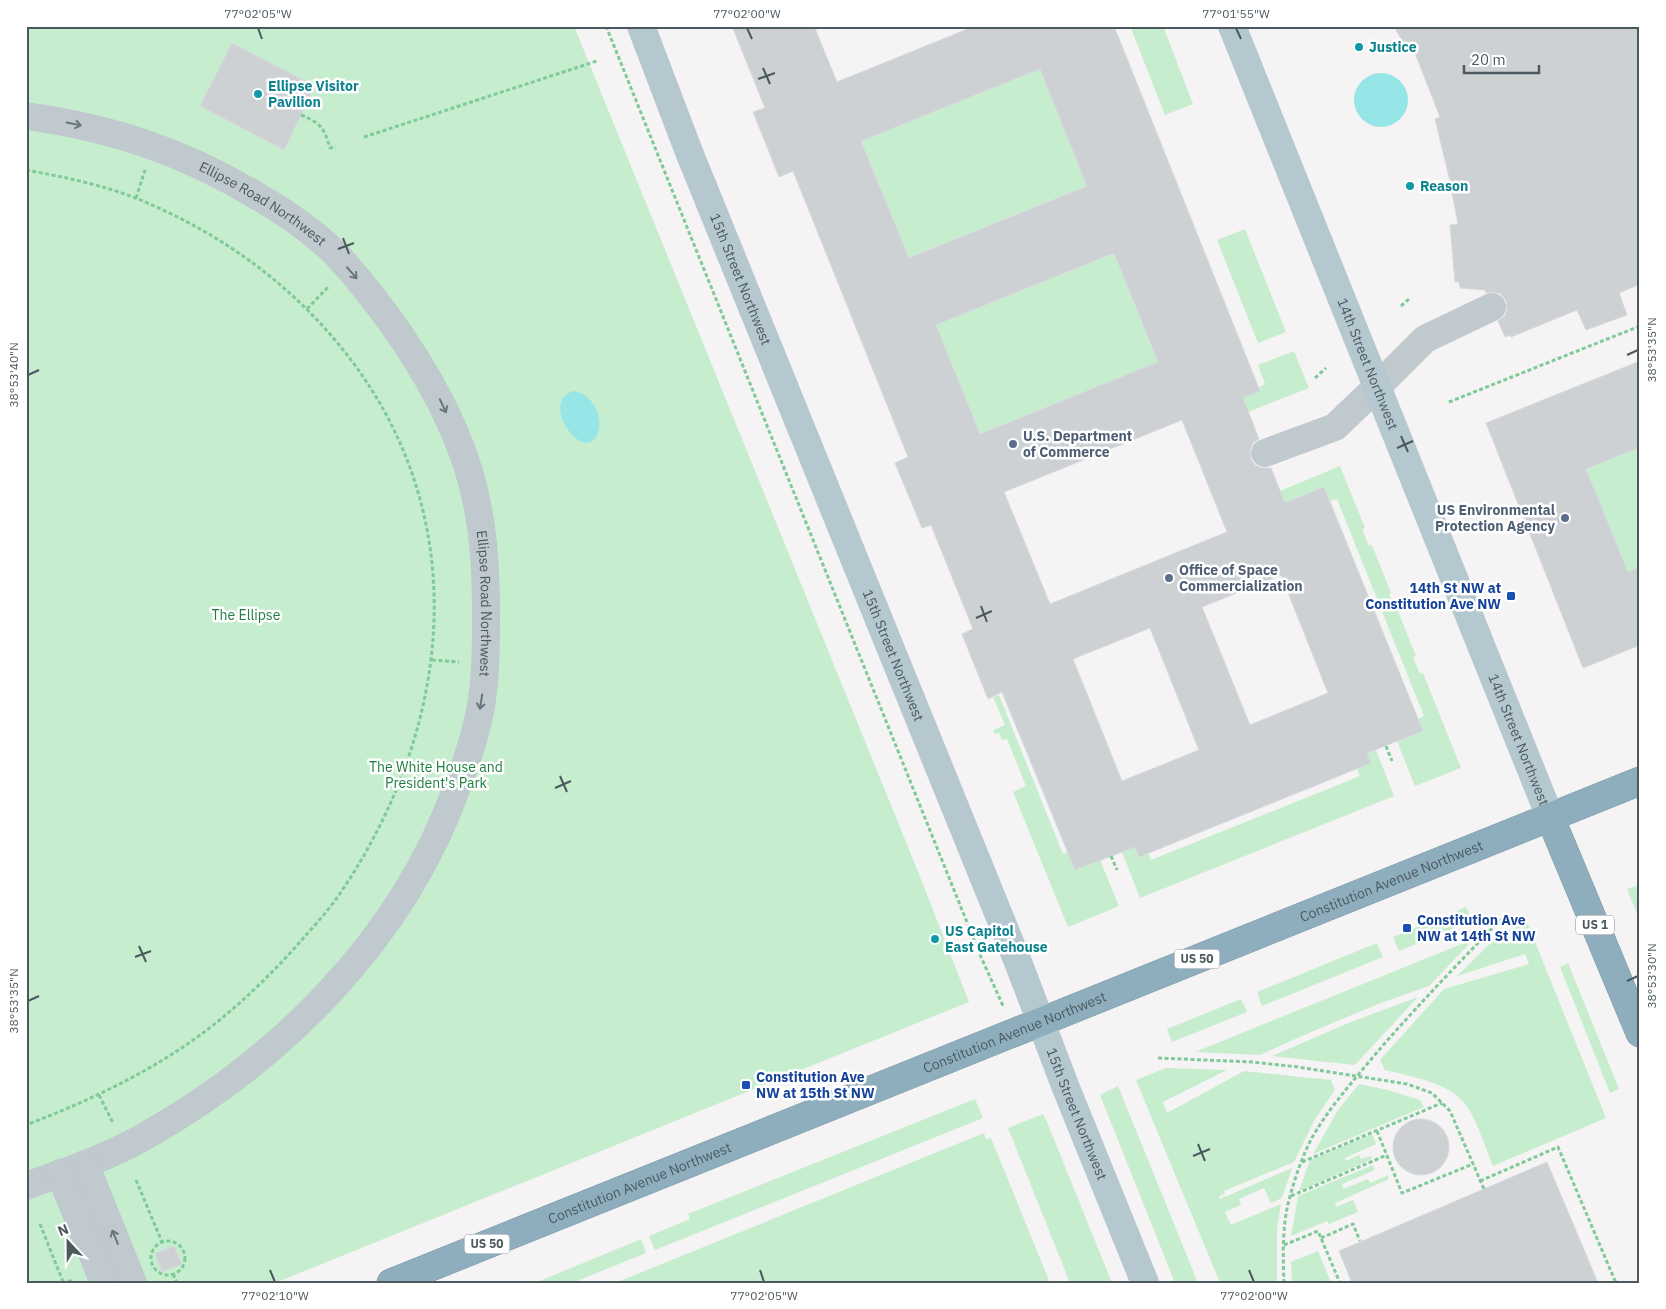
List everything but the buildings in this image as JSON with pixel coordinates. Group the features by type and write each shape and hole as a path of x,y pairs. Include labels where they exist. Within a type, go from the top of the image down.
{"highway":[{"name":"Constitution Avenue Northwest","path":"391,1283 1640,781"},
{"name":"14th Street Northwest","path":"1550,817 1640,1033"}],"main road":[{"name":"15th Street Northwest","path":"641,26 697,171 1018,962 1066,1088 1145,1283"},
{"name":"14th Street Northwest","path":"1232,26 1550,817"}],"lane":[{"name":"Ellipse Road Northwest","path":"26,116 60,121 130,138 182,156 214,171 273,205 314,235 335,254 378,303 438,395 470,474 479,512 486,597 486,667 480,708 472,742 447,815 410,887 385,926 318,1005 277,1043 228,1083 184,1114 137,1141 86,1164 26,1186"},
{"path":"1265,453 1334,427 1425,339 1492,307"},
{"path":"86,1164 133,1283"},
{"path":"60,1173 104,1283"}],"path":[{"path":"606,26 981,956"},
{"path":"364,136 597,61"},
{"path":"301,115 318,123 326,135 330,148 336,147"},
{"path":"26,170 94,185 136,198 189,222 248,259 280,284 307,309 346,353 390,424 411,473 423,513 432,562 435,607 432,660 422,714 400,780 378,828 338,897 280,964 220,1020 169,1057 122,1084 26,1125"},
{"path":"136,198 145,170"},
{"path":"307,309 330,285"},
{"path":"1401,306 1409,299"},
{"path":"1449,402 1640,326"},
{"path":"1315,378 1326,368"},
{"path":"432,660 462,663"},
{"path":"1386,746 1392,761"},
{"path":"1111,856 1117,870"},
{"path":"1284,1283 1283,1245 1290,1196 1313,1137 1332,1107 1358,1075 1410,1015 1501,919"},
{"path":"1158,1058 1252,1062 1358,1075 1406,1084 1432,1093 1450,1111 1484,1188"},
{"path":"99,1095 114,1124"},
{"path":"1302,1162 1442,1103"},
{"path":"1377,1131 1402,1192 1473,1164"},
{"path":"1480,1181 1558,1147 1616,1283"},
{"path":"1290,1196 1387,1155"},
{"path":"136,1180 162,1242"},
{"path":"40,1224 63,1282 78,1283"},
{"path":"1320,1238 1353,1224 1360,1241"},
{"path":"1283,1245 1318,1231 1340,1283"},
{"path":"162,1242 178,1244 184,1253 184,1265 173,1274 160,1274 152,1266 151,1255 153,1250 162,1242"},
{"path":"173,1274 177,1283"}],"green space":[{"name":"The White House and President's Park","path":"26,26 574,26 917,869 969,1002 275,1283 26,1283"},
{"path":"1130,26 1163,26 1193,104 1165,115"},
{"path":"1040,69 1087,186 909,258 861,141"},
{"path":"1245,229 1286,332 1258,343 1217,240"},
{"path":"1114,253 1158,362 980,434 936,325"},
{"path":"1294,351 1309,388 1248,412 1243,398 1260,391 1259,387 1265,384 1258,365"},
{"path":"1640,447 1640,567 1627,572 1586,469"},
{"path":"1340,466 1365,528 1362,529 1369,546 1372,545 1391,593 1389,594 1395,610 1397,609 1416,656 1413,657 1420,674 1423,673 1461,768 1415,786 1397,741 1423,731 1418,719 1424,716 1337,499 1330,501 1324,487 1285,503 1280,491"},
{"path":"999,695 1063,854 1068,852 1075,870 1100,860 1119,906 1068,927 1013,792 1026,786 1007,739 1002,740 999,733 995,734 993,730 1005,725 993,697"},
{"path":"1376,750 1394,796 1140,898 1122,852 1135,847 1148,853 1151,860 1360,776 1357,769 1367,753"},
{"path":"1636,886 1640,895 1640,921 1627,889"},
{"path":"1466,907 1472,921 1399,951 1393,937"},
{"path":"1527,922 1606,1118 1493,1166 1474,1119 1459,1097 1440,1086 1385,1070 1380,1060 1444,989 1529,964 1525,954 1457,976 1501,933"},
{"path":"1474,939 1429,986 1378,1004 1260,1055 1195,1052"},
{"path":"1377,943 1383,957 1262,1006 1257,992"},
{"path":"1568,963 1619,1089 1610,1093 1560,967"},
{"path":"1418,997 1355,1065 1272,1056 1351,1022"},
{"path":"1241,999 1247,1012 1172,1042 1167,1029"},
{"path":"1166,1068 1227,1070 1163,1102 1167,1113 1244,1071 1331,1080 1335,1090 1315,1119 1294,1162 1224,1191 1225,1194 1219,1196 1220,1199 1292,1168 1282,1198 1271,1203 1264,1188 1239,1199 1241,1205 1225,1212 1231,1225 1281,1204 1277,1229 1277,1283 1220,1283 1136,1080"},
{"path":"1359,1084 1388,1090 1420,1100 1424,1107 1313,1154 1338,1110"},
{"path":"1118,1086 1198,1283 1175,1283 1100,1095"},
{"path":"975,1099 983,1118 655,1250 649,1236 690,1219 688,1214"},
{"path":"1043,1114 1112,1283 1070,1283 1008,1128"},
{"path":"984,1133 986,1139 991,1138 1050,1283 615,1283"},
{"path":"1372,1134 1376,1144 1345,1158 1346,1161 1359,1155 1361,1159 1371,1156 1372,1159 1299,1191 1310,1160"},
{"path":"1373,1165 1375,1170 1342,1184 1343,1189 1368,1179 1370,1183 1388,1175 1389,1179 1335,1203 1336,1207 1353,1200 1358,1212 1329,1224 1327,1221 1291,1236 1298,1196"},
{"path":"641,1239 646,1253 572,1283 535,1283"},
{"path":"1318,1251 1331,1283 1292,1283 1291,1262"}],"water":[{"path":"1376,73 1386,73 1396,77 1404,85 1408,100 1404,115 1396,123 1386,127 1376,127 1366,123 1358,115 1354,105 1354,95 1358,85 1366,77"},
{"path":"574,391 587,397 596,409 599,431 596,437 589,443 573,436 561,416 560,405 564,396"}],"place":[{"name":"Justice","path":"1359,47"},
{"name":"Ellipse Visitor Pavilion","path":"258,94"},
{"name":"Reason","path":"1410,186"},
{"name":"U.S. Department of Commerce","path":"1013,444"},
{"name":"US Environmental Protection Agency","path":"1565,518"},
{"name":"Office of Space Commercialization","path":"1169,578"},
{"name":"14th St NW at Constitution Ave NW","path":"1511,596"},
{"name":"Constitution Ave NW at 14th St NW","path":"1407,928"},
{"name":"US Capitol East Gatehouse","path":"935,939"},
{"name":"Constitution Ave NW at 15th St NW","path":"746,1085"}],"park label":[{"name":"The Ellipse","path":"246,615"}]}
